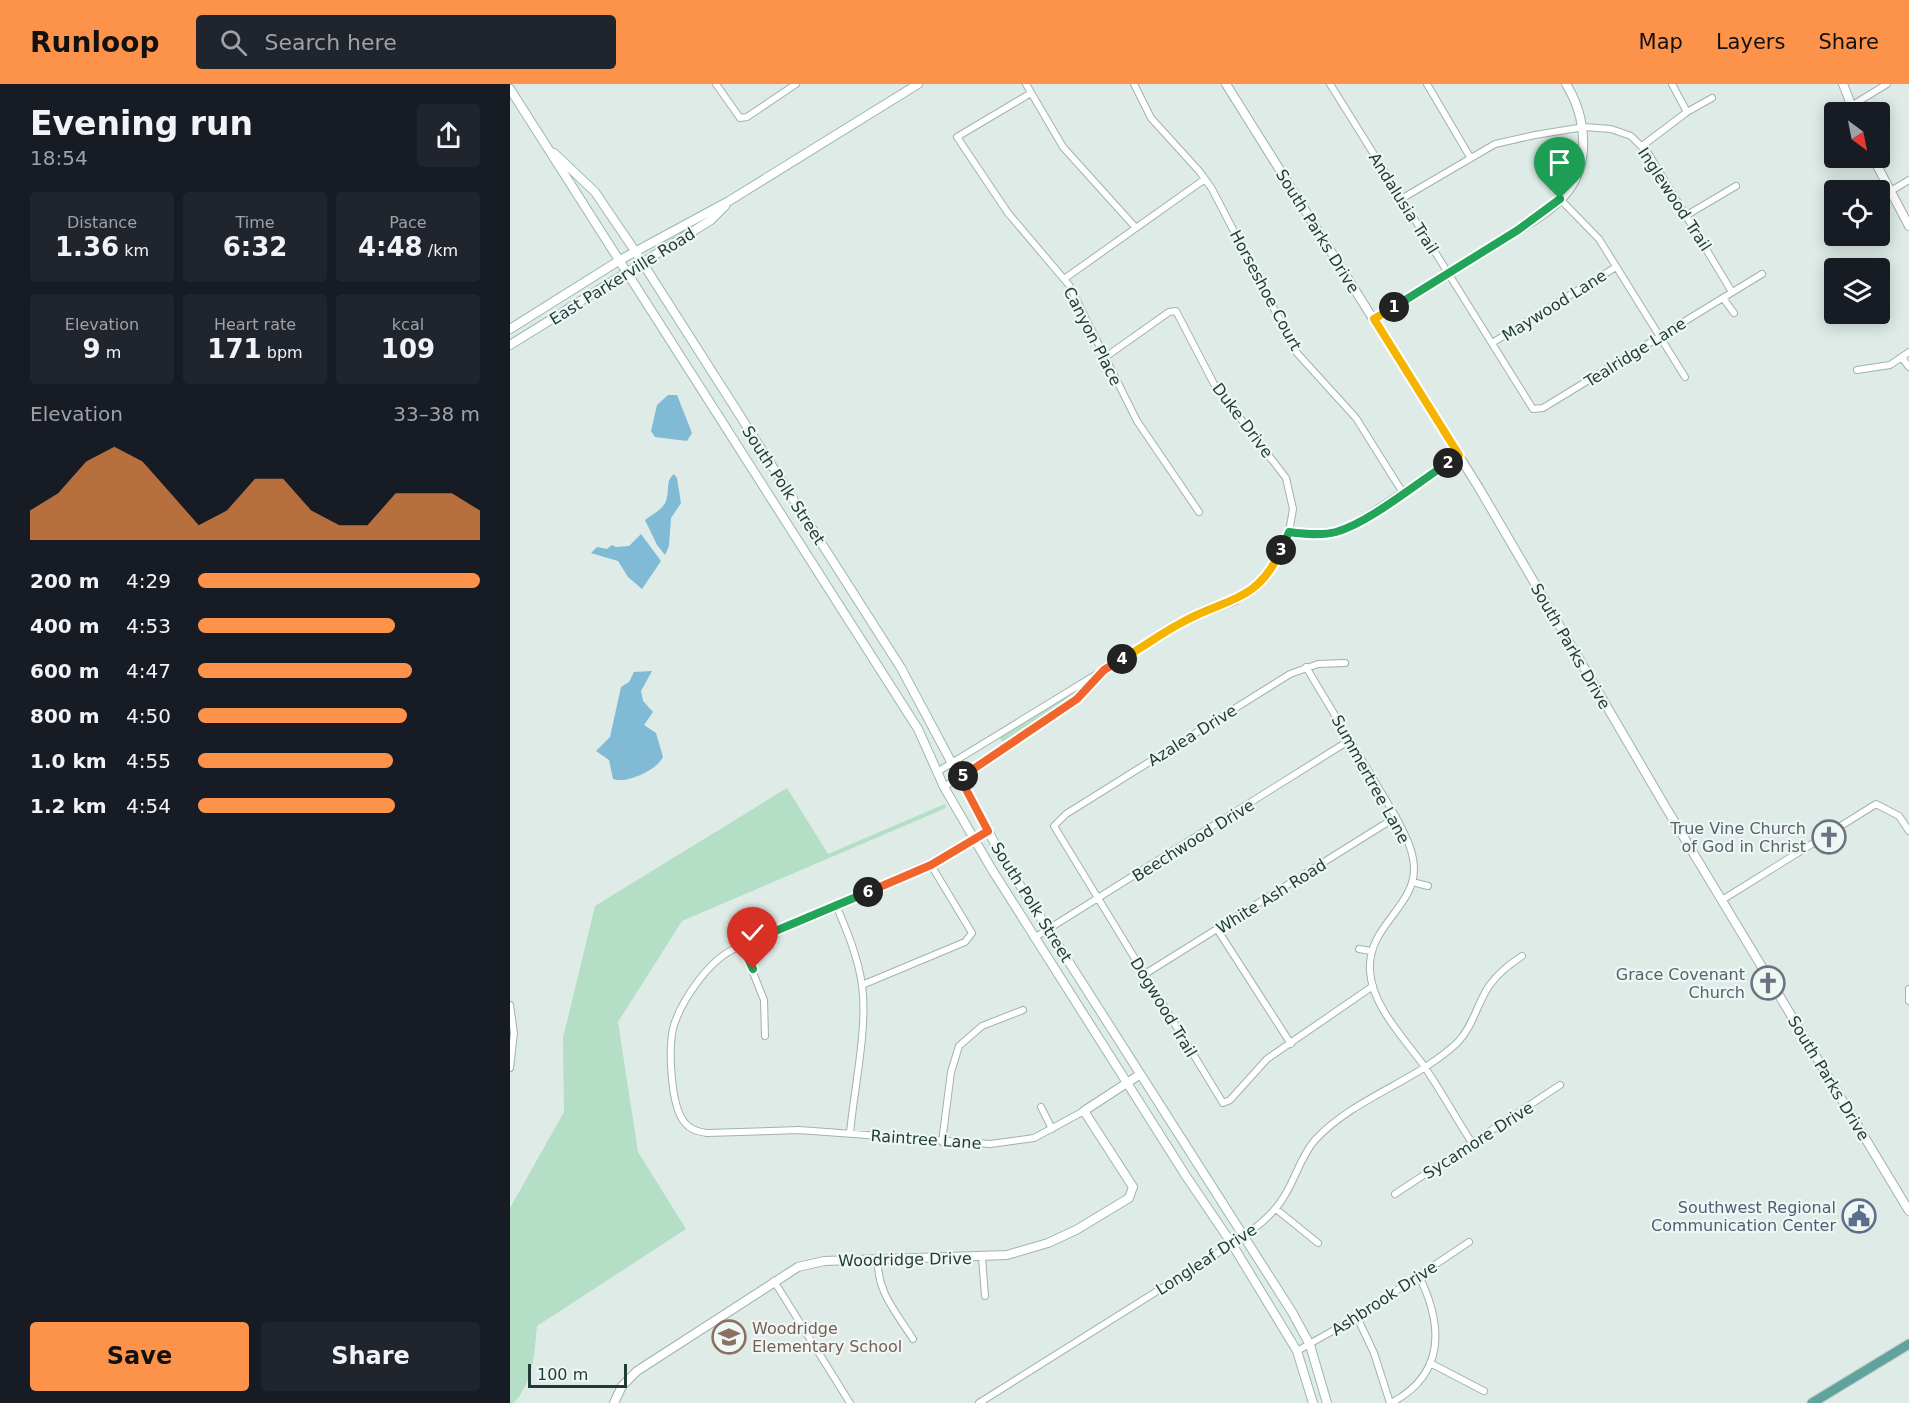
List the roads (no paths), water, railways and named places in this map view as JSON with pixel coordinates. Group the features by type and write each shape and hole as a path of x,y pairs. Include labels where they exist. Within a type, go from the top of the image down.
{"main road":[{"name":"East Parkerville Road","path":"510,329 635,251 729,201 918,84"},
{"path":"510,89 546,147"},
{"name":"South Polk Street","path":"546,147 595,192 643,263 901,669 988,831 1310,1345 1327,1403"},
{"name":"South Polk Street","path":"546,147 918,729 944,787 1034,938 1232,1244 1297,1351 1313,1403"},
{"name":"East Parkerville Road","path":"510,345 711,220 729,201"},
{"path":"1812,1403 1909,1344"}],"street":[{"path":"716,84 740,118 747,117 796,84"},
{"path":"1026,84 1063,147 1136,228"},
{"name":"Horseshoe Court","path":"1134,84 1151,118 1205,179 1242,244 1297,353 1356,418 1403,493"},
{"name":"South Parks Drive","path":"1226,84 1459,455 1909,1211"},
{"name":"Andalusia Trail","path":"1330,84 1530,406 1538,410"},
{"path":"1427,84 1470,157"},
{"path":"1374,319 1518,230 1560,199 1578,174 1584,127 1580,111 1566,84"},
{"path":"1672,84 1687,112"},
{"path":"1843,84 1849,102"},
{"path":"1862,102 1887,84"},
{"name":"Canyon Place","path":"1031,93 957,137 1008,213 1064,279 1137,421 1199,512"},
{"path":"1642,146 1687,112 1712,98"},
{"name":"Inglewood Trail","path":"1401,199 1495,144 1584,127 1611,129 1631,136 1642,146 1687,215 1732,292"},
{"path":"1064,279 1205,179"},
{"path":"1890,191 1909,180"},
{"path":"1687,215 1736,186"},
{"path":"1890,194 1909,226"},
{"path":"1560,199 1599,240 1685,376"},
{"name":"Maywood Lane","path":"1492,343 1616,267"},
{"name":"Tealridge Lane","path":"1538,410 1762,274"},
{"path":"1723,298 1734,313"},
{"name":"Duke Drive","path":"937,772 1182,622 1248,593 1275,563 1289,532 1293,509 1286,478 1214,384 1176,311 1169,312 1104,358"},
{"path":"1857,369 1890,365 1909,352"},
{"path":"1902,358 1909,367"},
{"path":"1289,532 1314,534 1335,532 1357,522 1459,455"},
{"name":"Azalea Drive","path":"1057,832 1054,826 1066,814 1256,694 1306,667 1345,663"},
{"name":"Summertree Lane","path":"1306,667 1408,840 1414,867 1412,882 1399,908 1374,942 1371,951"},
{"path":"944,787 1077,699 1104,670"},
{"path":"992,738 1000,751"},
{"name":"Beechwood Drive","path":"1034,938 1350,740"},
{"path":"1722,900 1876,804 1890,809 1899,816 1909,831"},
{"name":"White Ash Road","path":"1145,974 1396,817"},
{"path":"765,1036 764,1000 742,945 931,865 988,831"},
{"name":"Dogwood Trail","path":"1057,832 1223,1103 1230,1100 1267,1059 1291,1044"},
{"path":"862,985 966,942 970,937 972,933 931,865"},
{"path":"1412,882 1428,886"},
{"path":"837,905 852,944 862,985 862,1016 850,1133"},
{"path":"1217,929 1291,1044 1373,986"},
{"name":"Raintree Lane","path":"742,945 727,953 711,967 688,998 673,1028 670,1044 674,1092 685,1124 696,1131 799,1130 942,1142 990,1144 1021,1141 1052,1129 1139,1075"},
{"path":"1359,949 1371,951 1370,971 1373,986 1395,1027 1425,1067 1472,1143"},
{"name":"Longleaf Drive","path":"979,1403 1243,1237 1276,1209 1286,1195 1304,1154 1333,1123 1425,1067 1457,1042 1472,1021 1488,987 1501,971 1522,956"},
{"path":"1909,990 1909,1001"},
{"path":"510,1005 510,1068"},
{"path":"942,1142 951,1072 959,1046 982,1026 1023,1010"},
{"name":"Sycamore Drive","path":"1395,1194 1560,1086"},
{"path":"1041,1107 1052,1129"},
{"name":"Woodridge Drive","path":"614,1403 622,1386 637,1371 798,1267 812,1263 878,1258 1007,1255 1048,1243 1076,1230 1129,1197 1132,1187 1084,1110"},
{"path":"1276,1209 1317,1243"},
{"name":"Ashbrook Drive","path":"1297,1351 1357,1317 1469,1242"},
{"path":"982,1257 985,1296"},
{"path":"878,1258 877,1276 883,1290 913,1339"},
{"path":"1357,1317 1374,1353 1390,1403 1416,1385 1436,1350 1437,1326 1432,1302 1419,1276"},
{"path":"774,1281 850,1403"},
{"path":"1430,1363 1484,1391"}],"water":[{"path":"668,395 677,395 692,433 687,441 655,437 651,431 657,405"},
{"path":"674,474 677,478 681,503 671,518 669,546 665,555 657,545 645,520 664,504 671,477"},
{"path":"641,534 661,561 642,589 628,577 618,561 591,553 597,547 607,549 612,545 629,546"},
{"path":"652,671 641,691 643,701 653,712 644,725 656,733 663,757 655,767 641,775 626,780 613,779 609,760 596,751 610,737 621,687 629,682 634,672"}],"place":[{"name":"True Vine Church of God in Christ","path":"1829,837"},
{"name":"Grace Covenant Church","path":"1768,983"},
{"name":"Southwest Regional Communication Center","path":"1859,1216"},
{"name":"Woodridge Elementary School","path":"729,1337"}]}
